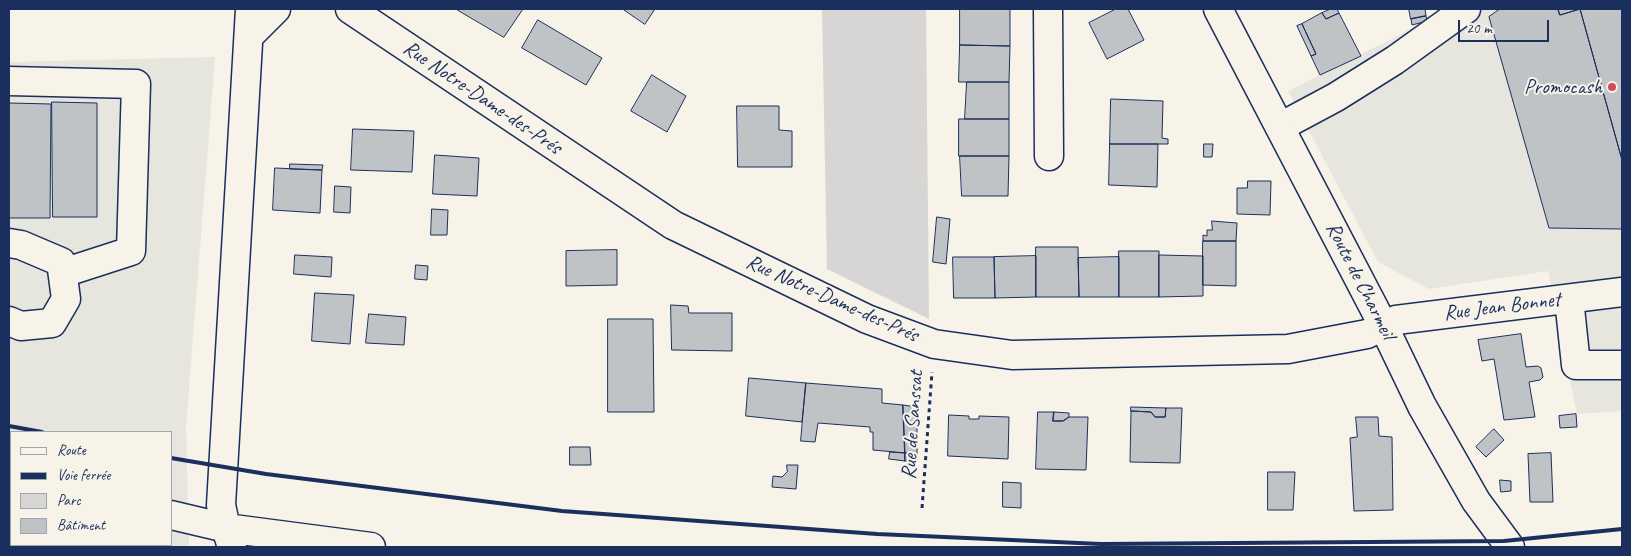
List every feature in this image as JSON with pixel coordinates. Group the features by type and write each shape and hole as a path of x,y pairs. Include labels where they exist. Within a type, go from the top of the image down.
{"street":[{"path":"229,538 221,505 250,9"},
{"path":"249,36 276,9"},
{"name":"Rue Notre-Dame-des-Prés","path":"350,9 673,225 867,319 934,344 1012,354 1288,349 1367,334 1384,326"},
{"path":"1048,9 1049,156"},
{"name":"Route de Charmeil","path":"1218,9 1384,326 1422,406 1459,474 1476,501 1510,547"},
{"path":"1280,126 1336,97 1395,60 1466,9"},
{"path":"9,81 136,84 131,251 62,273"},
{"path":"9,243 21,245 61,262 66,299 52,324 21,326 9,321"},
{"name":"Rue Jean Bonnet","path":"1384,326 1396,320 1622,292"},
{"path":"1569,298 1576,365 1622,365"},
{"path":"172,515 229,538 371,547"}],"path":[{"name":"Rue de Sanssat","path":"922,508 934,344"}],"shaded area":[{"path":"1444,9 1622,9 1622,411 1577,414 1548,271 1429,289 1378,262 1288,91 1427,21"},
{"path":"215,57 186,426 189,547 9,547 9,62"}],"green space":[{"path":"822,9 926,9 929,319 827,269"}],"building":[{"path":"456,9 523,9 504,37"},
{"path":"623,9 655,9 645,24"},
{"path":"960,9 1010,9 1010,46 960,45"},
{"path":"1116,9 1128,9 1144,40 1107,59 1089,23"},
{"path":"1331,9 1337,9 1339,13 1326,19 1322,13"},
{"path":"1409,9 1425,9 1426,16 1411,19"},
{"path":"1500,9 1558,9 1560,15 1580,9 1622,160 1622,229 1549,228 1489,17"},
{"path":"1558,9 1580,9 1560,15"},
{"name":"Promocash","path":"1580,9 1622,9 1622,160"},
{"path":"1322,13 1326,19 1339,13 1361,56 1320,75 1311,56 1316,54 1302,24"},
{"path":"1426,16 1427,21 1412,25 1411,19"},
{"path":"538,20 602,58 586,85 522,48"},
{"path":"1302,24 1316,54 1311,56 1297,26"},
{"path":"960,45 1010,46 1009,82 959,82"},
{"path":"652,75 686,96 667,132 631,111"},
{"path":"967,82 1009,82 1009,119 965,119"},
{"path":"1111,99 1163,101 1162,138 1168,139 1168,144 1110,144"},
{"path":"52,102 97,103 97,217 53,217"},
{"path":"9,103 51,104 50,218 9,218"},
{"path":"737,106 779,106 779,130 792,131 792,167 738,167"},
{"path":"959,119 1009,119 1009,156 959,156"},
{"path":"353,129 414,131 412,172 351,170"},
{"path":"1110,144 1158,144 1157,187 1109,185"},
{"path":"1204,144 1213,144 1212,157 1204,157"},
{"path":"435,155 479,158 477,196 433,194"},
{"path":"960,156 1009,156 1008,196 962,196"},
{"path":"290,164 323,165 322,170 290,169"},
{"path":"275,168 322,170 320,213 273,210"},
{"path":"1248,181 1271,181 1270,215 1237,214 1237,188 1247,188"},
{"path":"335,186 351,187 350,213 334,212"},
{"path":"432,209 448,210 447,235 431,235"},
{"path":"937,217 950,219 946,264 933,262"},
{"path":"1212,221 1237,223 1236,241 1203,241 1203,235 1207,236 1207,230 1212,230"},
{"path":"1203,241 1236,241 1236,286 1203,285"},
{"path":"1036,247 1078,247 1079,297 1036,297"},
{"path":"617,250 617,285 566,286 566,251"},
{"path":"1119,251 1159,251 1159,297 1119,297"},
{"path":"295,255 332,257 331,277 294,274"},
{"path":"1159,255 1203,256 1203,296 1159,297"},
{"path":"1036,256 1036,297 995,298 994,257"},
{"path":"953,257 994,257 995,298 954,298"},
{"path":"1119,257 1119,297 1079,297 1078,258"},
{"path":"416,265 428,266 427,280 415,279"},
{"path":"315,293 354,295 350,344 312,341"},
{"path":"671,305 688,306 689,313 732,313 732,351 672,350"},
{"path":"369,314 406,317 404,345 366,343"},
{"path":"608,319 653,319 654,412 608,412"},
{"path":"1521,334 1526,367 1538,366 1541,368 1543,377 1540,380 1529,382 1535,417 1504,420 1494,359 1482,361 1478,340"},
{"path":"749,378 806,383 802,422 746,416"},
{"path":"806,383 882,389 882,403 903,405 905,453 873,450 873,432 870,432 870,427 818,423 815,442 801,441"},
{"path":"903,405 917,407 917,454 905,453"},
{"path":"1131,407 1166,408 1165,417 1155,417 1151,412 1131,411"},
{"path":"1166,408 1182,408 1180,463 1130,462 1131,411 1151,412 1155,417 1165,417"},
{"path":"1038,412 1054,412 1053,421 1063,421 1069,417 1088,417 1086,470 1036,469"},
{"path":"1054,412 1069,413 1069,417 1063,421 1053,421"},
{"path":"1576,414 1577,427 1560,428 1559,416"},
{"path":"949,415 969,416 969,419 979,419 979,416 1009,417 1008,459 948,456"},
{"path":"1356,417 1378,417 1379,436 1392,437 1393,510 1354,511 1350,438 1357,437"},
{"path":"1494,429 1504,440 1486,457 1476,447"},
{"path":"570,447 590,447 591,465 570,465"},
{"path":"890,452 905,453 905,461 889,459"},
{"path":"905,453 917,454 917,461 905,461"},
{"path":"1551,453 1553,502 1530,502 1528,454"},
{"path":"787,465 798,465 796,489 772,487 773,476 782,477 787,472"},
{"path":"1268,472 1295,472 1293,510 1268,510"},
{"path":"1500,480 1511,481 1511,491 1501,492"},
{"path":"1003,482 1021,483 1021,508 1003,507"}],"railway":[{"path":"9,426 36,431"},
{"path":"172,458 266,474 562,511 877,534 1101,544 1504,541 1622,529"}],"place":[{"name":"Promocash","path":"1612,87"}]}
